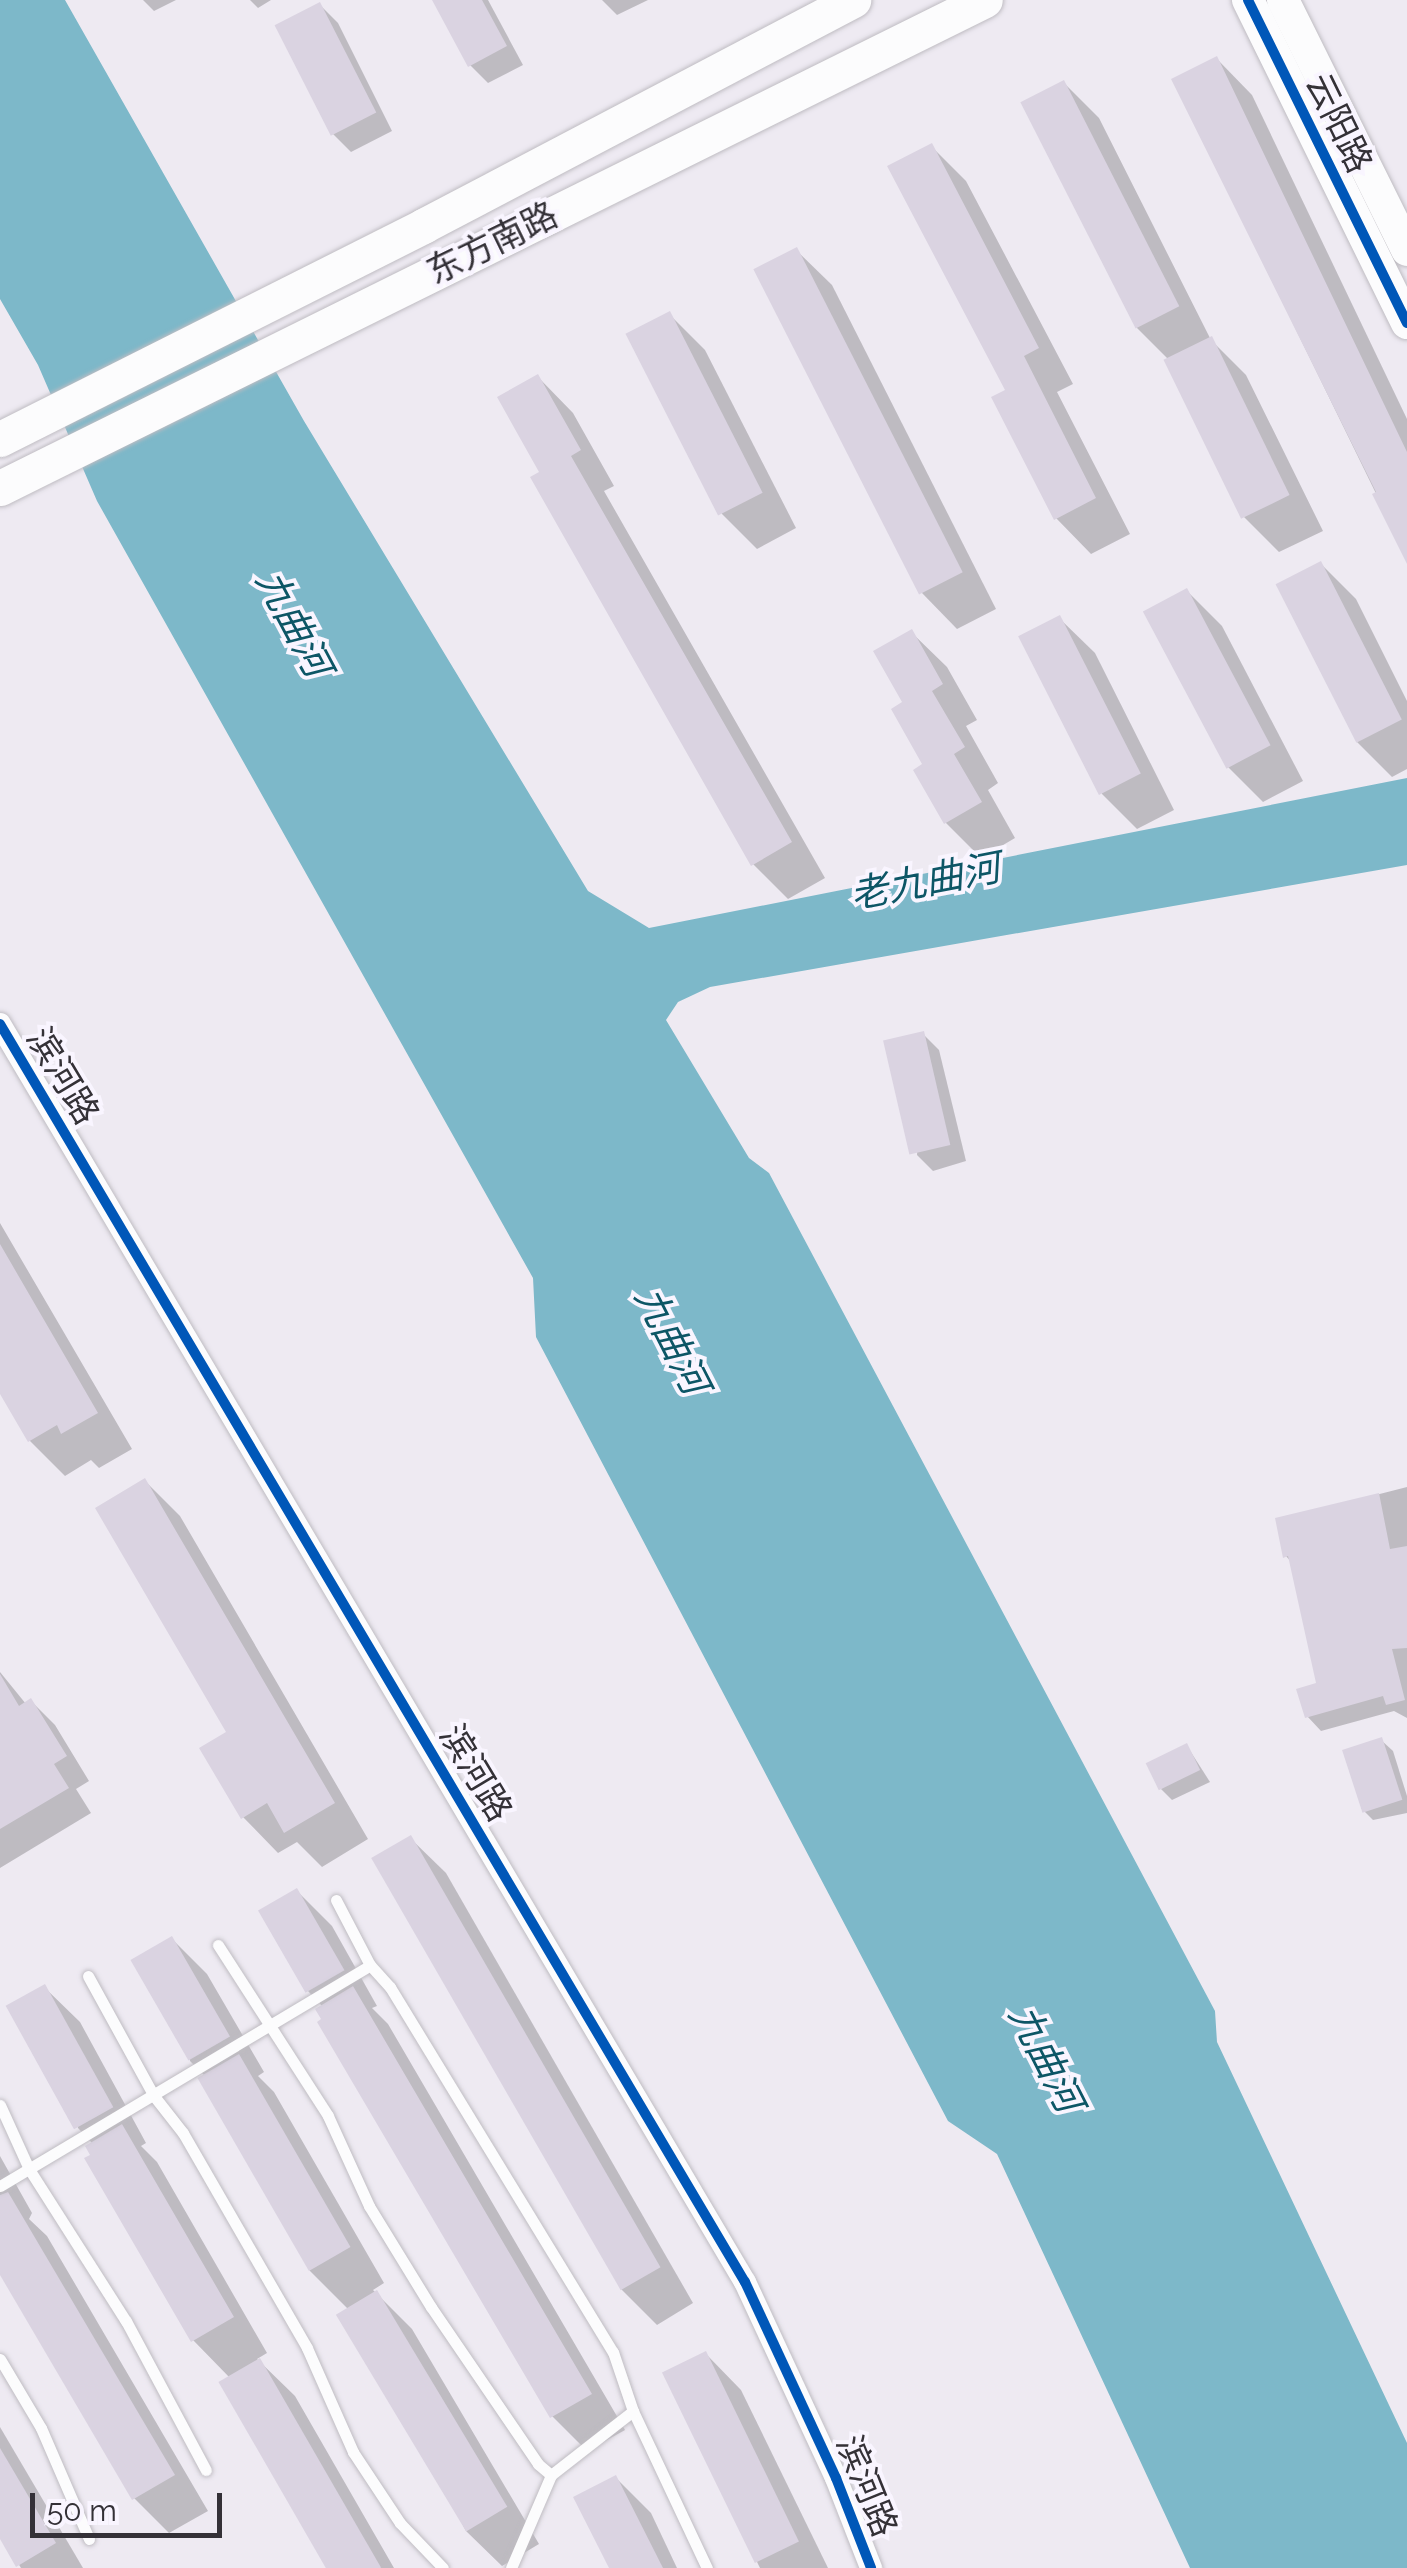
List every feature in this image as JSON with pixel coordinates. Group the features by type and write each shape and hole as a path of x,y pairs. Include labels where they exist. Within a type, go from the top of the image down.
{"main road":[{"name":"东方南路","path":"0,439 334,272 852,0"},
{"name":"东方南路","path":"0,488 985,0"}],"street":[{"name":"云阳路","path":"1248,0 1407,324"},
{"name":"云阳路","path":"1283,0 1407,250"},
{"name":"滨河路","path":"0,1024 745,2282 836,2478 871,2568"}],"lane":[{"path":"336,1900 370,1965 390,1986 613,2352 632,2412 707,2568"},
{"path":"218,1944 328,2116 369,2206 431,2307 538,2464 551,2475"},
{"path":"0,2186 370,1965"},
{"path":"88,1976 154,2096 184,2133 306,2348 353,2452 400,2523 443,2568"},
{"path":"0,2106 29,2168 126,2321 206,2470"},
{"path":"0,2359 42,2428 89,2539"},
{"path":"511,2568 551,2475 632,2412"}],"water":[{"path":"0,0 65,0 304,421 588,891 649,928 1407,778 1407,865 710,987 678,1002 666,1020 749,1158 769,1173 1215,2011 1217,2042 1407,2443 1407,2568 1190,2568 997,2154 948,2121 536,1337 533,1278 97,501 38,365 0,299"}],"building":[{"path":"432,0 482,0 507,46 468,67"},
{"path":"320,2 376,112 331,136 275,25"},
{"path":"1217,56 1407,452 1407,564 1372,494 1376,492 1171,79"},
{"path":"1064,80 1179,306 1136,329 1020,102"},
{"path":"932,143 1039,348 1024,356 1096,498 1054,520 991,397 1005,390 887,166"},
{"path":"797,247 963,572 919,594 753,269"},
{"path":"670,311 763,493 718,515 625,334"},
{"path":"1212,336 1290,495 1241,519 1163,360"},
{"path":"538,374 581,450 571,456 792,842 751,866 530,477 539,472 497,397"},
{"path":"1321,561 1402,720 1356,743 1276,584"},
{"path":"1187,588 1271,745 1226,769 1143,611"},
{"path":"1060,615 1141,774 1099,795 1018,636"},
{"path":"912,629 943,684 932,691 965,747 954,754 982,802 944,824 913,770 922,764 891,709 902,702 873,651"},
{"path":"924,1031 950,1145 909,1154 883,1040"},
{"path":"0,1244 98,1413 61,1434 57,1425 28,1442 0,1394"},
{"path":"145,1478 335,1803 284,1833 267,1803 241,1819 199,1748 226,1732 95,1508"},
{"path":"1379,1493 1390,1549 1407,1546 1407,1648 1392,1649 1405,1700 1386,1705 1383,1696 1305,1718 1296,1689 1316,1683 1288,1556 1283,1558 1275,1518"},
{"path":"0,1674 19,1706 31,1698 67,1756 54,1764 69,1788 0,1829"},
{"path":"1382,1737 1402,1800 1362,1813 1342,1750"},
{"path":"1187,1743 1200,1770 1159,1790 1146,1763"},
{"path":"411,1835 661,2267 621,2290 371,1858"},
{"path":"297,1888 344,1970 306,1993 258,1910"},
{"path":"172,1936 230,2036 188,2060 130,1960"},
{"path":"45,1984 113,2107 74,2129 6,2006"},
{"path":"353,1986 592,2394 550,2418 317,2022 321,2019 315,2009"},
{"path":"239,2054 350,2247 309,2271 197,2078"},
{"path":"122,2124 234,2317 191,2342 84,2158 90,2155 85,2146"},
{"path":"8,2192 175,2475 132,2500 0,2275 0,2195"},
{"path":"377,2290 507,2507 466,2532 336,2315"},
{"path":"706,2351 799,2542 755,2563 662,2372"},
{"path":"260,2358 381,2568 326,2568 218,2382"},
{"path":"0,2448 56,2543 16,2567 0,2539"},
{"path":"616,2475 663,2568 609,2568 573,2497"}],"cycle path":[{"path":"1248,0 1407,323"},
{"path":"0,1024 745,2282 836,2478 871,2568"}],"water label":[{"name":"九曲河","path":"294,623"},
{"name":"老九曲河","path":"925,881"},
{"name":"九曲河","path":"672,1340"},
{"name":"九曲河","path":"1046,2058"}]}
